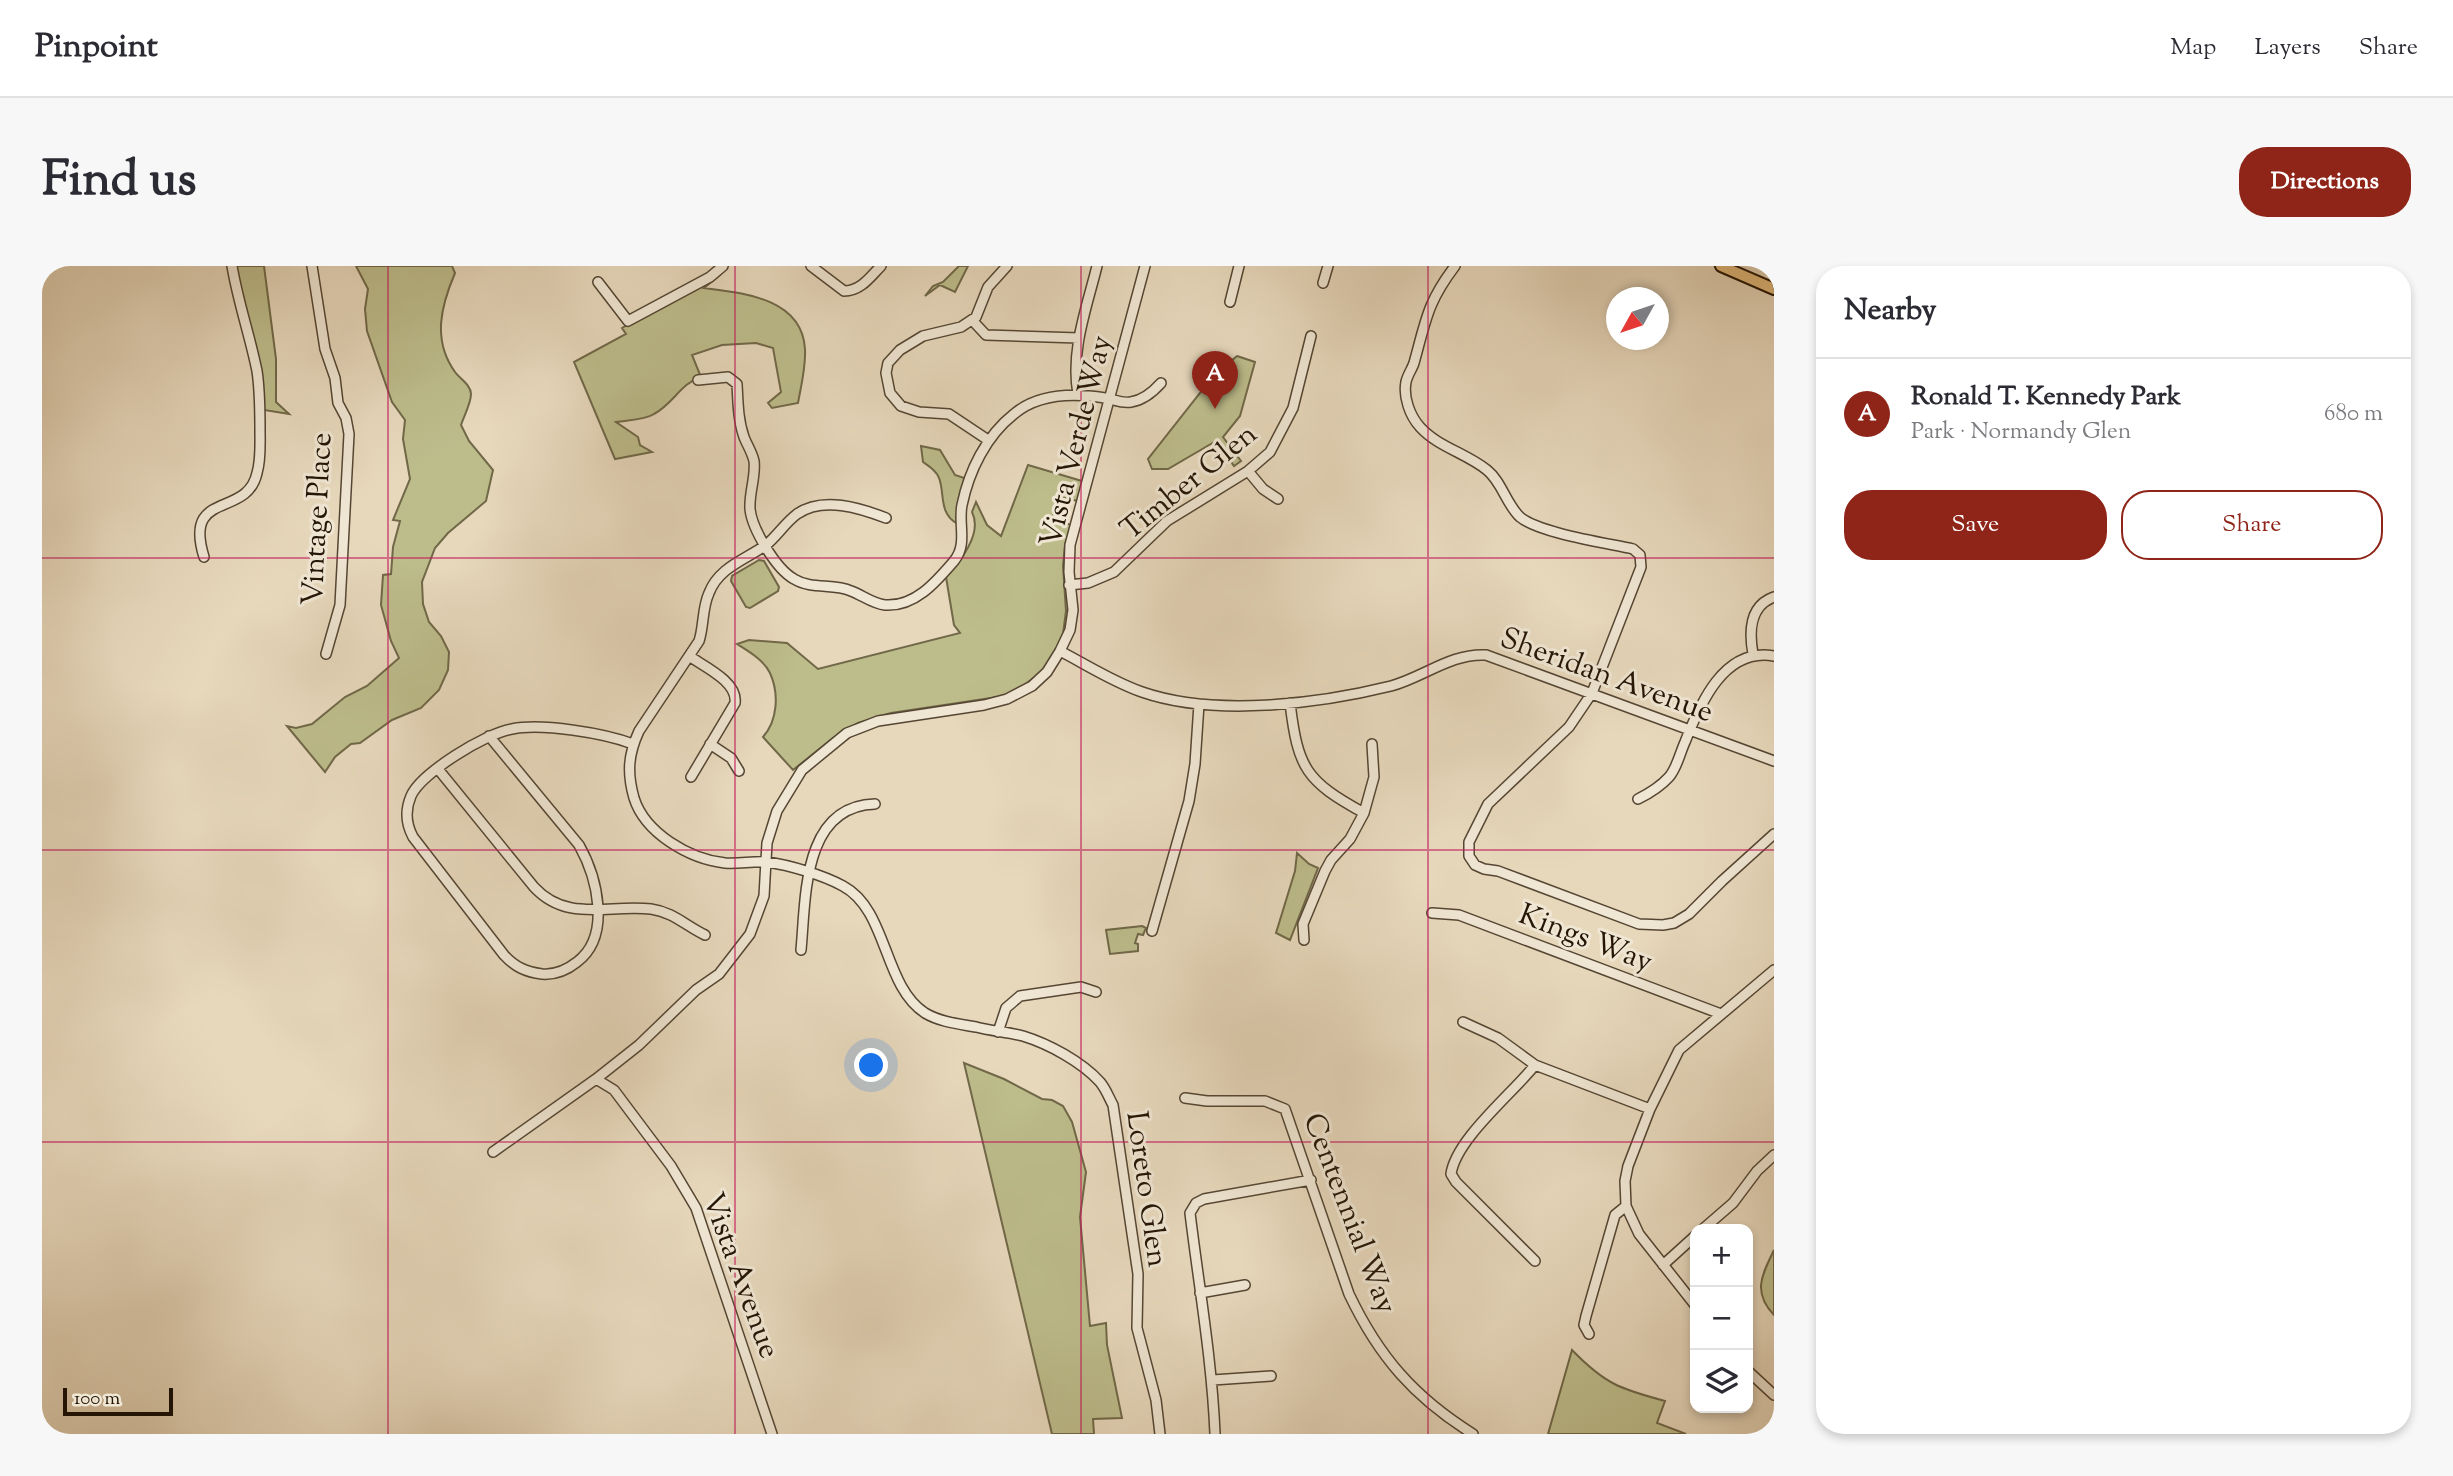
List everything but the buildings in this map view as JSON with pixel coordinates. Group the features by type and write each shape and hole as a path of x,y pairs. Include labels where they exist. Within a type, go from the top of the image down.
{"main road":[{"path":"1721,266 1774,289"}],"street":[{"path":"204,556 201,546 202,520 208,512 242,496 252,487 257,473 260,447 260,392 232,266"},
{"name":"Vintage Place","path":"312,266 325,349 335,378 338,403 346,418 349,434 340,605 326,654"},
{"path":"598,282 628,321 710,277 723,266"},
{"path":"811,266 844,292 858,289 881,266"},
{"path":"988,440 949,414 919,412 901,406 890,393 886,373 888,363 900,350 933,333 961,327 976,317 988,287 1007,266"},
{"path":"1078,394 1076,382 1079,338 1097,266"},
{"name":"Vista Verde Way","path":"596,1079 639,1045 696,990 719,974 750,934 760,912 767,843 776,811 802,771 847,733 878,721 1007,699 1032,686 1046,672 1070,630 1073,610 1069,585 1070,545 1145,266"},
{"path":"1230,302 1239,266"},
{"path":"1323,283 1328,266"},
{"path":"1455,266 1432,299 1406,382 1407,402 1415,421 1429,436 1487,470 1509,505 1527,522 1537,527 1633,549 1640,555 1641,567 1592,693 1569,727 1488,804 1469,842 1469,856 1475,865 1639,924 1663,925 1674,923 1689,914 1774,834"},
{"path":"972,320 986,335 1079,338"},
{"name":"Timber Glen","path":"1069,585 1088,583 1114,572 1167,521 1248,471 1270,452 1293,408 1311,337"},
{"path":"698,380 728,377 737,384 738,412 754,462 750,511 776,563 792,578 808,586 847,589 885,605 905,604 917,598 955,560 963,539 962,505 981,451 997,429 1027,405 1045,398 1078,394 1130,403 1145,398 1161,383"},
{"path":"1248,471 1263,489 1278,499"},
{"path":"489,736 579,845 589,863 597,908 592,943 583,958 569,969 550,975 527,972 511,962 413,837 407,814 416,788 478,740 489,736 510,729 531,727 605,735 633,744 699,641 704,628 709,593 721,573 765,545 804,510 831,505 850,507 886,519"},
{"path":"1753,654 1750,636 1752,622 1761,604 1774,597"},
{"name":"Sheridan Avenue","path":"1060,651 1140,691 1199,705 1290,704 1392,685 1470,655 1495,657 1774,761"},
{"path":"1638,799 1658,788 1671,775 1690,729 1725,669 1753,654 1774,656"},
{"path":"689,656 731,686 736,695 735,703 691,777"},
{"path":"1290,704 1294,735 1305,767 1330,794 1364,813"},
{"path":"1152,931 1189,802 1199,705"},
{"name":"Loreto Glen","path":"633,744 629,757 629,778 636,805 657,832 680,848 722,863 766,862 846,887 863,904 906,994 915,1004 936,1018 1023,1036 1069,1059 1102,1084 1113,1105 1138,1273 1138,1328 1156,1400 1160,1434"},
{"path":"710,744 731,758 739,771"},
{"path":"1304,940 1303,924 1325,871 1350,839 1364,813 1374,777 1372,744"},
{"path":"438,769 542,896 558,906 651,909 670,914 705,935"},
{"path":"801,950 808,873 814,850 829,827 849,809 859,804 875,804"},
{"name":"Kings Way","path":"1432,913 1459,915 1721,1014"},
{"path":"1690,1299 1639,1234 1626,1203 1628,1166 1650,1110 1679,1050 1774,970"},
{"path":"998,1032 1006,1008 1020,996 1081,987 1096,992"},
{"path":"1463,1022 1498,1038 1535,1065 1650,1110"},
{"path":"1535,1065 1520,1085 1475,1129 1453,1164 1451,1174 1535,1261"},
{"path":"493,1152 596,1079"},
{"name":"Vista Avenue","path":"596,1079 614,1090 671,1166 696,1208 772,1434"},
{"name":"Centennial Way","path":"1185,1098 1207,1101 1265,1101 1285,1109 1349,1294 1377,1346 1396,1372 1421,1397 1473,1434"},
{"path":"1709,1224 1732,1203 1757,1171 1774,1155"},
{"path":"1215,1434 1213,1380 1190,1213 1196,1203 1204,1199 1311,1180"},
{"path":"1589,1334 1584,1325 1586,1316 1615,1215 1626,1203"},
{"path":"1663,1265 1690,1241"},
{"path":"1200,1293 1245,1285"},
{"path":"1213,1380 1271,1376"},
{"path":"1753,1376 1774,1395"}],"shaded area":[{"path":"234,266 264,266 276,359 276,402 289,414 264,410 260,365"},
{"path":"356,266 452,266 455,273 441,323 443,348 455,372 471,391 461,425 469,441 493,470 486,501 448,533 435,548 422,582 423,604 429,622 441,636 449,652 448,670 439,690 421,708 392,720 360,743 351,744 335,757 325,772 287,726 296,728 312,724 345,697 367,686 399,658 391,641 381,605 383,575 391,574 393,547 400,521 393,520 410,479 403,439 405,420 392,402 367,331 365,309 368,289"},
{"path":"959,266 968,266 955,292 940,285 925,296 933,286 943,282"},
{"path":"719,273 720,275 704,288 736,292 768,301 793,319 801,332 805,349 798,403 772,408 768,403 781,392 773,348 756,343 722,345 692,355 701,377 688,384 661,410 646,418 616,422 638,437 640,445 652,452 615,459 574,362 626,334 622,328"},
{"path":"1237,356 1255,362 1240,416 1223,437 1241,461 1234,466 1216,441 1168,469 1152,469 1148,459 1215,374"},
{"path":"921,446 940,450 955,475 967,479 958,524 947,515 939,478 935,471 923,462"},
{"path":"1028,465 1082,481 1078,501 1059,497 1052,519 1071,525 1063,566 1066,611 1063,634 1053,656 1040,673 1011,695 891,713 858,723 833,738 793,770 763,737 772,723 776,706 770,673 760,660 737,644 749,640 787,643 818,669 960,633 954,625 946,577 972,538 975,520 972,512 976,502 987,525 1001,536"},
{"path":"759,560 764,561 779,587 778,591 750,608 746,607 731,581 732,576"},
{"path":"1297,853 1318,868 1290,940 1276,933 1295,871"},
{"path":"1142,926 1146,928 1143,935 1138,934 1135,943 1138,944 1138,951 1110,954 1106,930"},
{"path":"964,1063 1063,1106 1072,1122 1086,1172 1080,1217 1090,1326 1106,1323 1107,1345 1122,1418 1093,1419 1094,1434 1052,1434"},
{"path":"1774,1250 1774,1315 1763,1299 1761,1283"},
{"path":"1572,1350 1594,1371 1614,1384 1665,1401 1657,1423 1686,1434 1548,1434"}],"place":[{"name":"Ronald T. Kennedy Park","path":"1215,409"}]}
